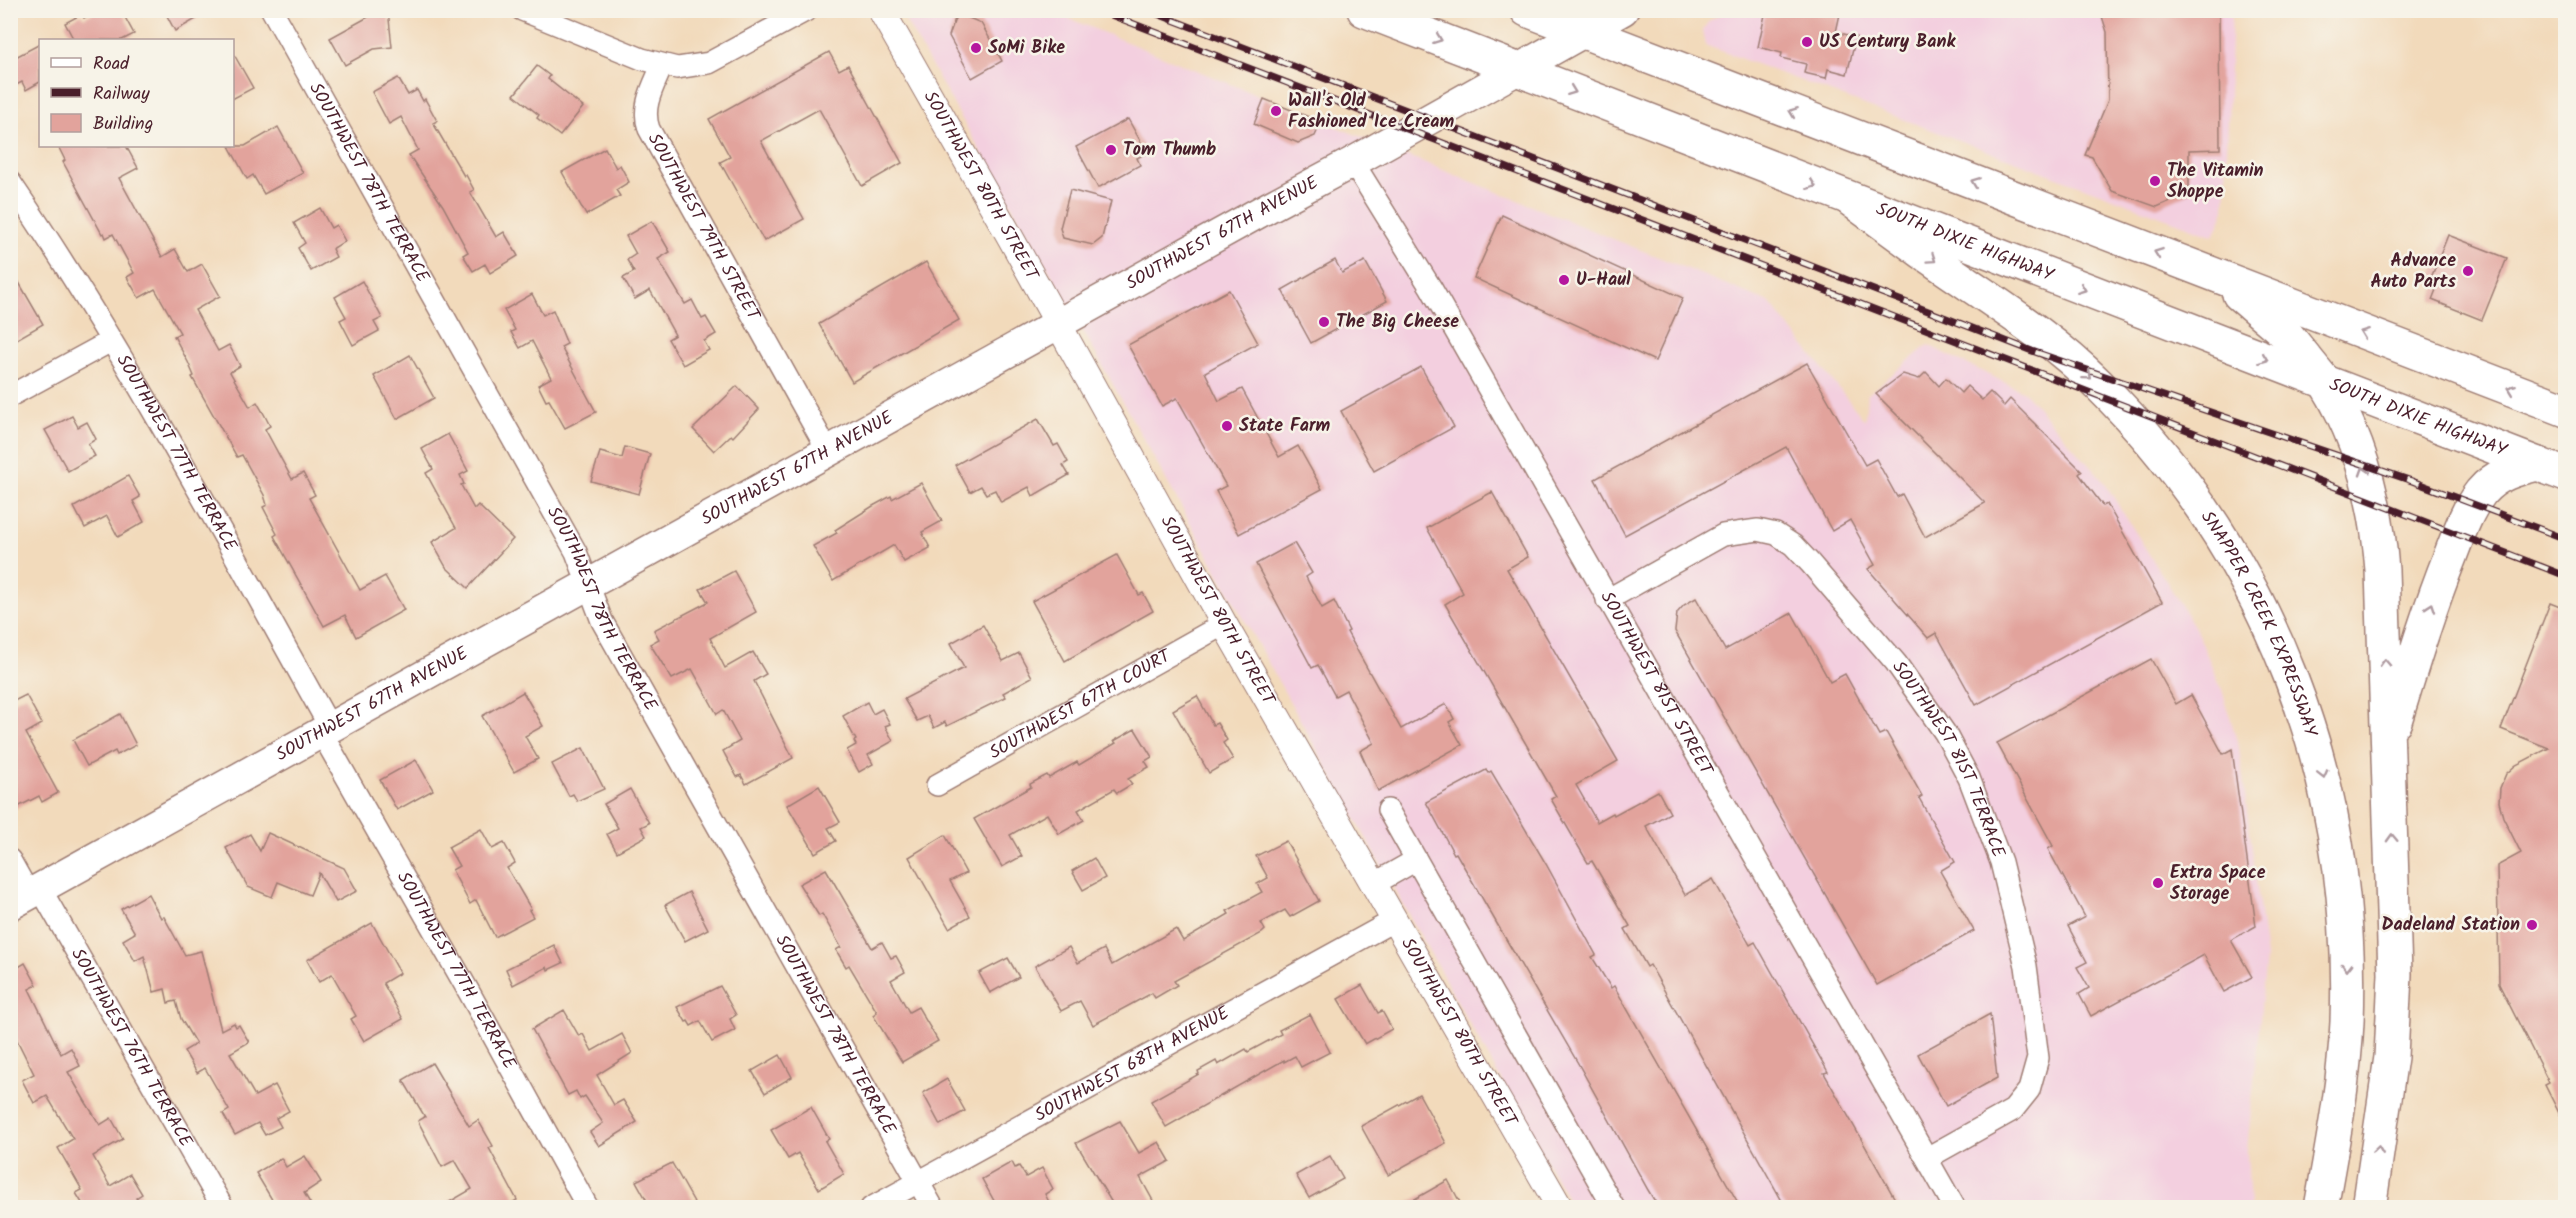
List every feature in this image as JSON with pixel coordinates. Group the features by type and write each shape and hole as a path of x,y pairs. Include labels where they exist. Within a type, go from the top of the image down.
{"highway":[{"name":"SOUTH DIXIE HIGHWAY","path":"1364,10 2552,470"},
{"path":"1527,10 2565,410"},
{"name":"SNAPPER CREEK EXPRESSWAY","path":"1851,200 2012,314 2096,382 2152,444 2200,507 2241,572 2277,643 2302,704 2324,779 2339,856 2347,938 2347,1023 2343,1067 2321,1208"},
{"path":"2212,274 2286,334 2325,382 2342,412 2356,448 2375,510 2380,536 2394,908 2394,1016 2386,1096 2370,1208"},
{"path":"2388,743 2436,592 2469,511 2481,493 2500,476 2517,469 2552,470"}],"main road":[{"name":"SOUTHWEST 67TH AVENUE","path":"27,896 1353,162 1623,10"}],"street":[{"name":"SOUTHWEST 78TH TERRACE","path":"272,10 576,552 602,621 651,711 933,1208"},
{"path":"522,10 662,66 686,68 709,63 807,10"},
{"name":"SOUTHWEST 80TH STREET","path":"881,10 1224,624 1372,885 1560,1208"},
{"name":"SOUTHWEST 79TH STREET","path":"662,66 646,104 646,117 650,129 828,451"},
{"name":"SOUTHWEST 81ST STREET","path":"1353,162 1437,298 1954,1208"},
{"name":"SOUTHWEST 77TH TERRACE","path":"10,182 111,341 588,1208"},
{"path":"10,396 111,341"},
{"name":"SOUTHWEST 81ST TERRACE","path":"1607,600 1723,535 1758,530 1776,534 1793,545 1810,563 1888,654 1945,733 1969,778 2001,862 2026,966 2038,1058 2029,1090 2013,1110 1927,1158"},
{"name":"SOUTHWEST 67TH COURT","path":"937,785 1224,624"},
{"path":"1388,810 1614,1208"},
{"name":"SOUTHWEST 76TH TERRACE","path":"10,860 27,896 223,1208"},
{"path":"1372,885 1416,860"},
{"name":"SOUTHWEST 68TH AVENUE","path":"871,1208 1393,921"}],"shaded area":[{"path":"1728,10 2232,11 2225,209 2214,236 1705,45 1702,31 1709,21"},
{"path":"900,11 1050,11 1769,302 1865,421 1867,395 1928,345 2024,392 2104,482 2196,629 2223,693 2239,748 2266,957 2247,1151 2250,1207 1572,1207 1063,295"}],"building":[{"path":"98,10 121,10 134,34 124,39 73,39 65,23 82,14 84,18"},
{"path":"164,10 212,10 175,31"},
{"path":"369,10 388,10 392,47 374,49 345,65 330,38 370,16"},
{"name":"US Century Bank","path":"1766,10 1826,10 1840,14 1836,32 1856,37 1847,74 1828,69 1826,78 1804,73 1806,64 1781,58 1782,53 1758,47"},
{"path":"2100,10 2219,10 2220,149 2189,150 2189,193 2157,207 2112,191 2092,157 2085,155 2108,100 2107,32"},
{"name":"SoMi Bike","path":"957,13 981,23 1002,61 972,78 949,36"},
{"path":"39,45 39,83 26,90 22,82 10,88 10,60"},
{"path":"829,52 839,70 848,65 902,163 862,186 819,109 761,141 804,219 764,241 720,162 730,157 709,119"},
{"path":"234,55 253,88 234,98"},
{"path":"537,66 550,76 548,79 583,107 560,136 537,118 539,115 514,95"},
{"path":"398,78 408,95 417,90 423,101 425,99 437,121 433,123 464,176 466,175 474,190 470,192 496,237 504,232 518,256 490,273 485,264 473,271 463,255 468,252 443,206 409,155 418,150 401,117 389,124 372,92"},
{"name":"Wall's Old Fashioned Ice Cream","path":"1264,99 1321,122 1315,136 1298,143 1254,124"},
{"name":"Tom Thumb","path":"1128,119 1147,153 1137,158 1140,165 1098,188 1076,147"},
{"path":"278,127 303,173 264,194 253,175 247,179 230,147 245,146"},
{"path":"58,147 127,147 138,168 119,178 162,257 175,249 188,272 202,264 220,296 195,310 218,351 229,345 240,366 230,372 250,407 257,402 264,414 270,426 265,429 292,479 303,473 315,495 309,498 360,590 385,576 404,610 356,637 345,615 324,626 274,536 277,534 263,507 267,505 264,495 242,455 237,457 192,377 194,376 188,362 174,336 180,333 155,289 139,298 127,277 134,273 113,234 106,238 104,233 102,234 63,162 65,160"},
{"path":"605,148 616,168 620,165 629,182 616,190 620,196 586,215 562,172"},
{"name":"Tom Thumb","path":"1070,190 1111,201 1102,238 1093,245 1063,238 1060,228"},
{"path":"320,208 331,228 336,225 345,241 332,249 336,257 311,271 298,248 305,243 294,223"},
{"path":"1502,215 1683,298 1655,361 1474,278"},
{"path":"652,221 670,252 658,259 685,304 692,300 702,319 706,317 716,334 704,341 709,350 683,365 668,339 675,335 650,290 635,299 623,278 634,272 627,260 636,254 626,236"},
{"name":"Advance Auto Parts","path":"2448,235 2507,258 2482,320 2432,300 2437,287 2429,283"},
{"name":"The Big Cheese","path":"1335,260 1342,273 1365,261 1387,301 1311,343 1282,290"},
{"path":"926,262 959,320 852,382 819,324"},
{"path":"10,267 43,324 10,343"},
{"path":"362,281 382,318 374,322 379,331 353,345 340,320 346,317 335,297"},
{"path":"1229,290 1258,343 1205,372 1219,401 1242,389 1279,457 1298,446 1322,489 1239,534 1216,491 1226,486 1177,398 1162,406 1128,345"},
{"path":"532,294 543,315 553,310 567,344 561,347 596,412 565,428 538,385 551,378 532,341 520,348 511,332 515,330 504,310"},
{"path":"410,355 434,398 397,419 374,376"},
{"path":"1807,363 1865,465 1876,459 1897,497 1902,494 1925,537 1985,503 1876,394 1903,374 1919,379 1926,372 1939,386 1946,378 1961,393 1967,386 1982,400 1990,392 2004,406 2010,399 2082,471 2079,474 2103,506 2107,504 2162,602 1976,705 1936,633 1928,638 1868,569 1875,565 1850,520 1832,531 1786,447 1625,535 1595,479"},
{"path":"1421,367 1454,427 1374,471 1341,411"},
{"path":"737,386 759,409 733,437 731,435 714,451 693,429"},
{"path":"72,416 78,427 87,422 96,439 88,444 95,456 68,471 45,430"},
{"path":"1038,419 1054,446 1058,444 1068,462 1063,465 1069,475 1033,496 1029,487 1001,502 995,490 986,494 981,486 970,492 955,465"},
{"path":"448,434 468,471 460,475 464,484 461,485 474,509 478,505 513,539 468,588 446,567 432,542 456,528 426,473 433,469 422,449"},
{"path":"625,447 650,454 639,494 591,481 600,452 622,458"},
{"path":"128,476 140,497 133,501 144,522 118,537 107,516 85,528 74,507"},
{"path":"921,483 942,521 922,532 930,548 904,562 894,545 833,581 813,546 837,533 835,530 873,506 891,496 892,499"},
{"path":"1492,492 1528,557 1507,569 1618,761 1576,785 1597,822 1658,791 1670,813 1646,826 1685,895 1713,879 1750,945 1755,942 1828,1072 1824,1073 1900,1208 1786,1208 1650,965 1647,967 1625,929 1630,926 1592,861 1588,863 1551,799 1556,796 1445,604 1463,593 1427,528"},
{"path":"1294,543 1312,573 1306,577 1322,608 1334,601 1349,631 1347,632 1401,729 1446,704 1454,719 1449,722 1462,745 1378,791 1360,751 1374,743 1346,690 1335,696 1318,665 1312,668 1256,564"},
{"path":"1117,555 1139,595 1143,593 1153,611 1065,661 1032,601"},
{"path":"734,571 756,612 710,638 725,668 753,652 766,674 754,681 793,758 746,784 741,775 737,777 723,751 740,741 723,710 717,714 692,669 672,679 650,644 659,639 654,630 708,602 700,589"},
{"path":"1696,598 1725,650 1792,613 1830,682 1845,674 1879,735 1886,732 1922,796 1919,798 1955,862 1940,871 1974,931 1877,985 1675,631 1677,613 1684,605"},
{"name":"Dadeland Station","path":"2550,603 2565,609 2565,1125 2545,1085 2549,1083 2499,984 2497,866 2521,853 2503,817 2499,802 2500,788 2506,774 2516,765 2549,748 2501,729"},
{"path":"983,625 1003,661 1019,653 1032,677 1003,693 1006,697 947,726 945,722 934,728 928,716 917,721 904,699 964,668 951,643"},
{"name":"Extra Space Storage","path":"2151,659 2176,704 2191,695 2223,754 2232,749 2256,926 2231,940 2252,977 2224,992 2204,955 2091,1016 2079,994 2089,988 2077,967 2087,962 2068,926 2085,917 2048,849 2053,846 1997,743"},
{"path":"523,692 543,726 525,736 538,759 514,772 482,716"},
{"path":"26,695 42,724 26,733 58,793 42,802 39,796 10,811 10,703"},
{"path":"1197,696 1213,725 1217,723 1227,740 1223,743 1233,759 1209,773 1173,710"},
{"path":"867,702 873,714 882,709 890,724 885,726 893,741 868,755 873,764 859,772 847,750 856,745 854,741 856,740 843,716"},
{"path":"120,714 136,745 117,755 115,751 87,766 73,740"},
{"path":"1135,729 1152,757 1145,761 1149,767 1128,779 1132,784 1117,793 1114,789 1078,810 1084,820 1059,834 1047,814 1010,835 1022,856 1002,867 974,819 1031,787 1030,784 1047,775 1049,778 1077,762 1079,765"},
{"path":"583,748 604,789 577,801 573,794 569,796 552,764"},
{"path":"416,760 433,790 397,810 380,780"},
{"path":"1486,770 1488,773 1491,771 1546,864 1596,955 1592,957 1611,988 1614,986 1741,1208 1659,1208 1648,1190 1579,1065 1456,853 1454,854 1426,802"},
{"path":"819,786 840,822 828,828 836,841 815,853 787,805"},
{"path":"630,789 649,823 641,827 646,836 617,852 607,834 618,828 604,804"},
{"path":"481,829 492,849 504,843 515,863 507,868 531,909 529,910 533,917 495,937 476,900 470,904 452,870 459,866 448,847"},
{"path":"268,833 344,868 357,891 336,902 319,873 310,895 278,882 272,897 248,887 226,848 250,834 260,851"},
{"path":"945,835 966,873 950,881 970,916 949,928 909,857"},
{"path":"1286,841 1319,901 1290,917 1285,910 1261,923 1265,930 1262,933 1174,981 1177,985 1155,998 1152,993 1093,1025 1080,1001 1061,1011 1035,966 1069,947 1078,963 1104,949 1112,965 1176,929 1183,941 1229,914 1227,911 1262,892 1257,884 1268,878 1256,856"},
{"path":"1094,858 1105,878 1083,890 1072,871"},
{"path":"826,869 872,948 882,942 891,958 896,956 905,972 891,980 909,1012 918,1007 938,1041 902,1062 873,1015 877,1012 849,965 846,967 836,950 841,947 822,914 819,916 799,884"},
{"path":"689,892 708,929 685,941 665,905"},
{"path":"148,894 185,955 201,951 221,1030 234,1023 236,1027 239,1025 249,1042 230,1053 255,1096 275,1085 289,1111 276,1118 281,1127 265,1135 258,1123 235,1135 223,1114 229,1110 205,1068 197,1073 184,1051 196,1044 181,1019 176,1001 168,1003 165,989 154,992 144,956 135,961 123,940 135,933 121,909"},
{"path":"372,923 400,973 383,983 403,1019 364,1041 351,1019 356,1016 332,974 319,982 307,960"},
{"path":"554,945 563,963 548,970 547,967 513,985 506,969"},
{"path":"10,956 17,968 25,963 37,985 29,989 61,1054 71,1048 80,1066 68,1072 85,1101 100,1125 111,1118 123,1139 93,1156 110,1186 130,1174 142,1194 136,1198 141,1208 85,1208 76,1193 82,1190 58,1148 73,1139 47,1096 34,1103 22,1080 34,1074 10,1026"},
{"path":"1008,958 1019,977 990,993 979,973"},
{"path":"1362,985 1378,1013 1382,1011 1392,1029 1365,1044 1338,999"},
{"path":"720,986 736,1015 730,1019 735,1030 712,1042 700,1021 691,1026 677,1007"},
{"path":"564,1010 579,1036 583,1034 592,1051 622,1034 632,1053 597,1075 614,1105 623,1100 637,1122 599,1146 590,1132 603,1123 585,1096 580,1099 576,1091 568,1095 532,1029"},
{"path":"1310,1014 1330,1052 1301,1067 1295,1056 1284,1062 1284,1060 1166,1127 1151,1101 1199,1074 1198,1071 1216,1061 1218,1065 1246,1049 1248,1052 1281,1034 1279,1030"},
{"path":"1990,1014 1997,1078 1946,1106 1918,1054"},
{"path":"780,1055 792,1077 765,1093 752,1071"},
{"path":"432,1063 469,1126 478,1120 493,1146 489,1148 517,1200 503,1208 439,1208 472,1189 455,1160 442,1167 418,1121 425,1117 403,1080"},
{"path":"947,1079 965,1111 940,1125 923,1093"},
{"path":"1419,1094 1446,1143 1388,1175 1361,1126"},
{"path":"811,1107 829,1139 825,1141 844,1174 819,1189 798,1153 788,1159 771,1130"},
{"path":"1120,1121 1139,1153 1159,1142 1170,1161 1140,1177 1157,1208 1115,1208 1076,1143"},
{"path":"305,1156 321,1182 304,1193 313,1208 277,1208 256,1173 281,1158 286,1167"},
{"path":"1330,1156 1343,1179 1309,1198 1296,1175"},
{"path":"1012,1162 1015,1168 1019,1166 1026,1177 1042,1168 1053,1189 1045,1194 1052,1208 998,1208 982,1179"},
{"path":"672,1163 694,1202 685,1208 651,1208 636,1181"},
{"path":"1448,1180 1463,1208 1399,1208"}],"railway":[{"path":"1098,10 2566,576"},
{"path":"1147,10 2032,351 2412,481 2566,539"}],"place":[{"name":"US Century Bank","path":"1807,42"},
{"name":"SoMi Bike","path":"976,48"},
{"name":"Wall's Old Fashioned Ice Cream","path":"1276,111"},
{"name":"Tom Thumb","path":"1111,150"},
{"name":"The Vitamin Shoppe","path":"2155,181"},
{"name":"Advance Auto Parts","path":"2468,271"},
{"name":"U-Haul","path":"1564,280"},
{"name":"The Big Cheese","path":"1324,322"},
{"name":"State Farm","path":"1227,426"},
{"name":"Extra Space Storage","path":"2158,883"},
{"name":"Dadeland Station","path":"2532,925"}]}
